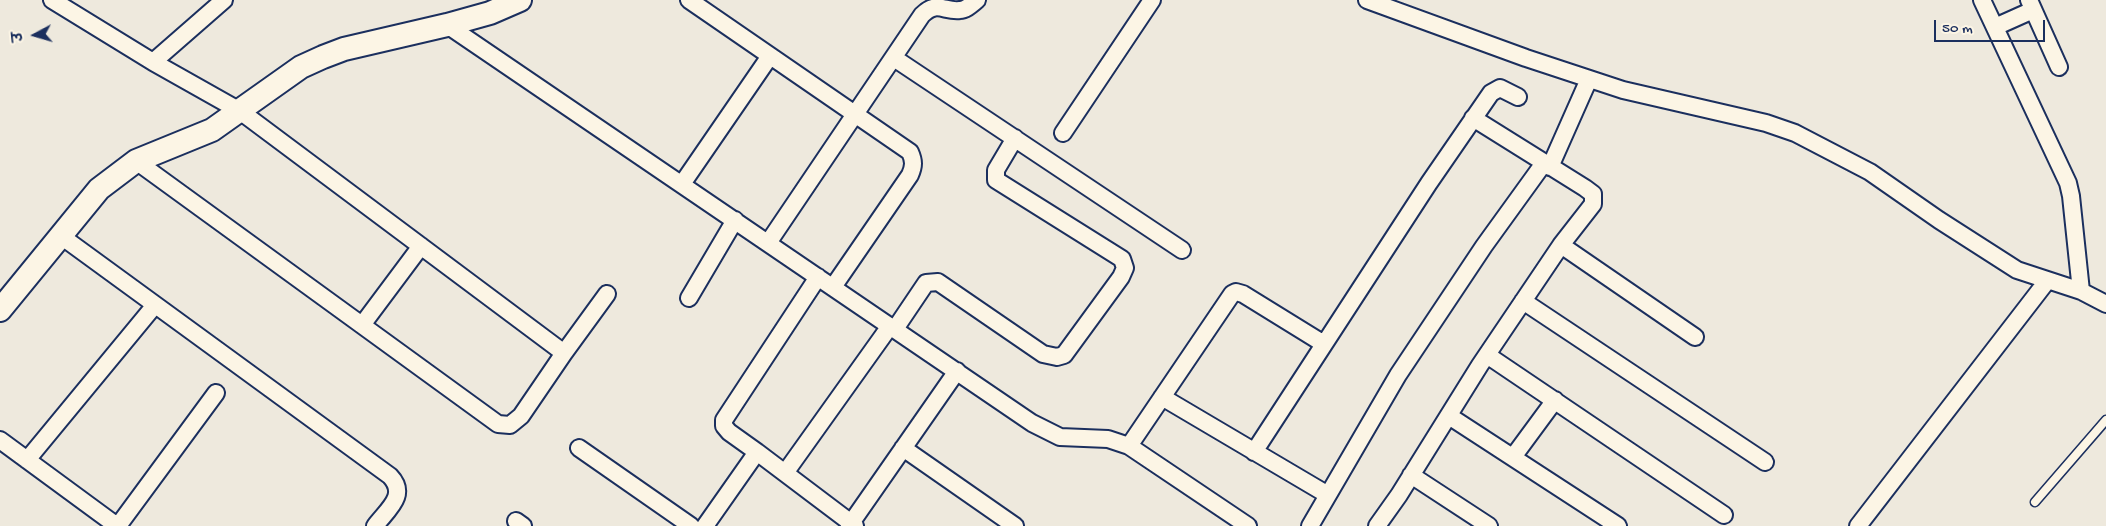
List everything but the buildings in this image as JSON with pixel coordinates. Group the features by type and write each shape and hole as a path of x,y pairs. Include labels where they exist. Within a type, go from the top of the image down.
{"street":[{"path":"52,0 153,62 240,111 564,352"},
{"path":"153,62 224,0"},
{"path":"0,310 99,188 136,161 212,130 301,67 323,57 344,49 447,25 484,6 520,0"},
{"path":"689,0 910,152 913,159 913,168 910,175 833,287"},
{"path":"768,242 928,10 942,7 959,11 977,0"},
{"path":"1063,133 1152,0"},
{"path":"1367,0 1498,48 1623,90 1766,123 1796,133 1870,172 2017,270 2081,292 2106,304"},
{"path":"1982,0 2068,183 2081,292"},
{"path":"1995,27 2031,5 2059,67"},
{"path":"447,25 1044,430 1060,437 1108,439 1129,446 1248,526"},
{"path":"682,184 770,56"},
{"path":"894,58 1182,250"},
{"path":"1310,526 1398,375 1484,246 1547,165 1589,79"},
{"path":"1254,452 1429,183 1491,93 1497,88 1504,89 1518,97"},
{"path":"1377,526 1487,354 1560,245 1593,204 1593,194 1585,188 1474,118"},
{"path":"785,473 926,282 938,282 1043,354 1057,357 1064,355 1121,277 1125,268 1122,258 996,180 996,170 1015,138"},
{"path":"136,161 488,418 505,426 516,422 521,416 564,352 607,294"},
{"path":"689,298 735,220"},
{"path":"61,236 390,476 397,484 397,497 375,526"},
{"path":"1560,245 1695,337"},
{"path":"362,326 421,246"},
{"path":"818,277 724,420 724,426 729,432 852,525 957,371"},
{"path":"1858,526 2047,281"},
{"path":"1129,446 1232,294 1236,292 1243,294 1324,344"},
{"path":"1524,301 1765,462"},
{"path":"27,460 155,305"},
{"path":"1487,354 1724,515"},
{"path":"0,440 117,526 216,394"},
{"path":"1162,397 1328,495"},
{"path":"1513,457 1555,400"},
{"path":"1449,416 1618,526"},
{"path":"579,448 691,526"},
{"path":"903,448 1011,525"},
{"path":"705,526 757,452"},
{"path":"1411,475 1489,526"}],"lane":[{"path":"2035,502 2106,420"}]}
